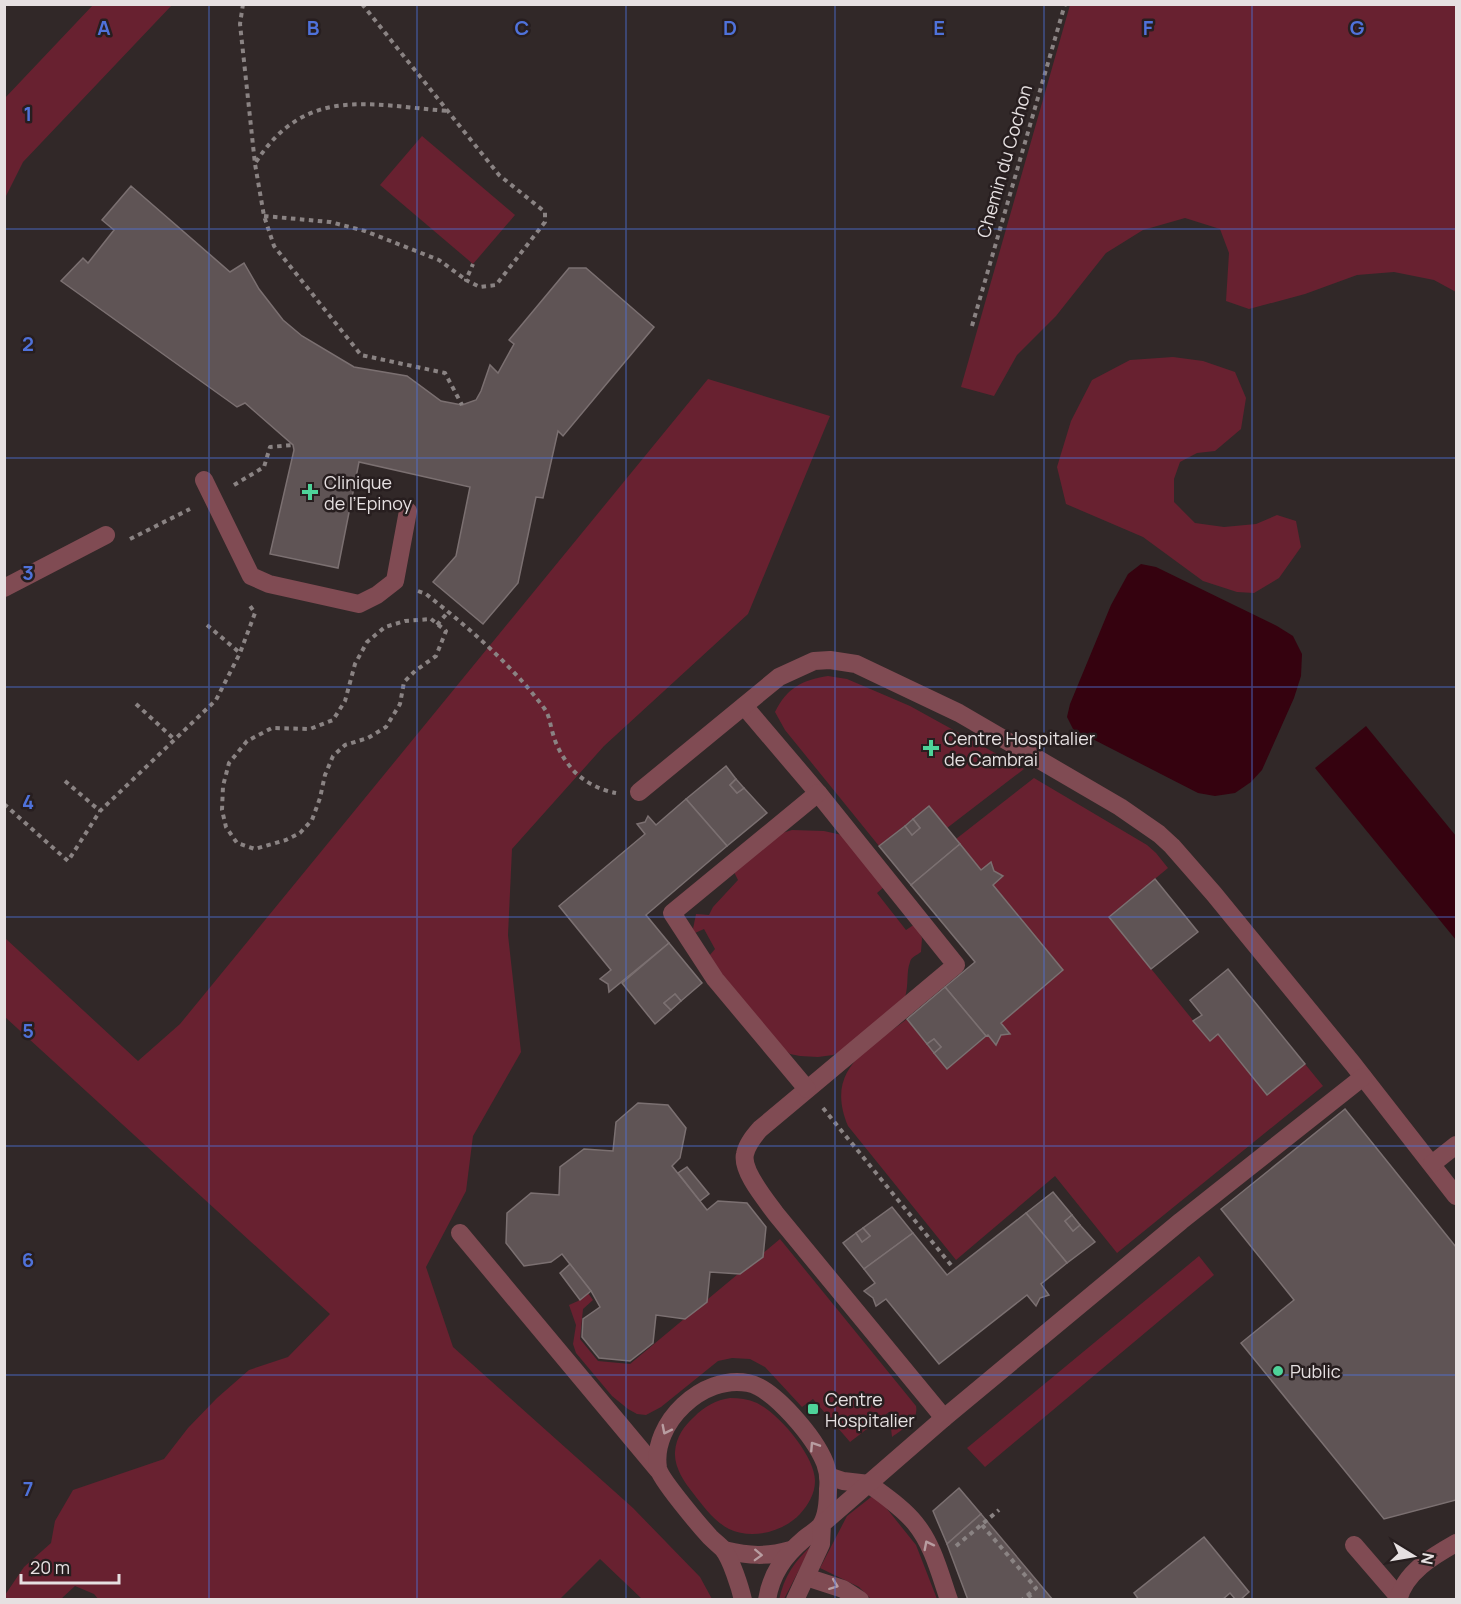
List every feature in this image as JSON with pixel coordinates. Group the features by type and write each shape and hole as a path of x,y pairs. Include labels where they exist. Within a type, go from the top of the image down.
{"lane":[{"path":"204,480 251,576 269,585 359,604 395,581 408,511"},
{"path":"4,588 106,535"},
{"path":"639,792 779,676 814,661 830,660 849,663 959,712 1080,782 1159,834 1188,863 1363,1077 1456,1196"},
{"path":"744,706 818,793 956,964 760,1129 750,1142 744,1163 776,1214 944,1418"},
{"path":"807,1089 715,979 672,913 818,793"},
{"path":"767,1599 772,1576 792,1550 944,1418 1181,1221 1363,1077"},
{"path":"1432,1164 1456,1145"},
{"path":"460,1233 658,1470 710,1538 724,1550 745,1555 772,1556 792,1550"},
{"path":"658,1470 658,1448 663,1432 670,1421 700,1393 714,1386 737,1381 750,1383 762,1389 782,1405 813,1444 824,1462 828,1476 827,1505 822,1524 821,1544 795,1599"},
{"path":"828,1476 843,1481 869,1484 915,1523 935,1560 949,1599"},
{"path":"1354,1545 1398,1598 1410,1576 1430,1559 1456,1544"},
{"path":"724,1550 743,1599"},
{"path":"806,1577 843,1589 860,1599"}],"path":[{"path":"243,4 240,24 255,164 264,216 274,246 361,356 445,373 462,405"},
{"path":"264,216 330,222 365,231 439,260 466,280 480,287 496,285 545,222 545,212 499,175 362,4"},
{"name":"Chemin du Cochon","path":"972,326 1065,4"},
{"path":"255,164 267,146 295,120 324,107 348,104 449,111"},
{"path":"466,280 473,264"},
{"path":"128,540 212,498 264,467 270,447 293,445"},
{"path":"395,581 426,594 482,639 546,710 560,752 583,780 610,792 624,795 639,792"},
{"path":"4,804 68,861 100,811 216,700 240,653 255,613 242,595"},
{"path":"437,625 448,612"},
{"path":"431,620 437,625 446,631 436,656 404,682 399,704 386,727 368,738 345,745 333,756 312,820 300,833 255,849 237,843 226,827 222,810 223,786 229,763 247,741 272,728 310,729 333,720 345,700 355,664 367,642 385,627 405,621 431,620"},
{"path":"207,625 240,653"},
{"path":"136,704 174,739"},
{"path":"65,781 100,811"},
{"path":"807,1089 951,1265"},
{"path":"955,1547 999,1510"},
{"path":"982,1525 1036,1588 1022,1599"},
{"path":"1028,1594 1033,1599"}],"shaded area":[{"path":"93,5 172,5 23,162 5,198 5,98"},
{"path":"1070,5 1456,5 1456,292 1434,280 1394,272 1357,275 1305,294 1249,309 1226,301 1229,253 1220,229 1185,218 1143,230 1106,253 1056,316 1017,355 994,396 961,387"},
{"path":"422,136 515,215 473,264 380,185"},
{"path":"1173,357 1203,361 1235,372 1246,398 1241,429 1215,451 1197,453 1180,462 1174,479 1174,502 1195,523 1224,527 1256,524 1277,515 1296,521 1301,547 1279,578 1254,593 1237,592 1203,581 1143,537 1066,504 1057,467 1071,421 1092,380 1130,360"},
{"path":"708,379 830,416 748,614 604,746 512,849 508,935 521,1052 473,1136 466,1191 426,1267 453,1347 633,1508 700,1577 712,1599 642,1599 600,1559 560,1599 99,1600 94,1594 75,1586 61,1599 5,1599 5,1595 24,1567 51,1543 55,1521 73,1490 164,1459 188,1428 249,1370 288,1357 330,1314 5,1017 5,938 138,1061 180,1024"},
{"path":"1141,564 1156,567 1277,626 1293,636 1302,654 1301,676 1294,698 1262,770 1251,782 1235,793 1215,796 1198,793 1073,729 1067,717 1070,704 1111,605 1128,574"},
{"path":"828,676 847,679 910,706 1024,769 947,828 929,806 879,846 785,730 775,712 796,686"},
{"path":"1366,726 1456,836 1456,940 1315,768"},
{"path":"1034,778 1147,845 1168,868 1109,917 1209,1040 1218,1034 1267,1094 1305,1064 1323,1086 1117,1253 1055,1176 956,1260 848,1126 842,1106 842,1089 846,1075 854,1062 878,1040 907,1019 947,1069 988,1035 996,1045 1001,1035 1009,1034 1001,1023 1063,970 993,885 1003,876 981,870 956,839"},
{"path":"792,830 824,831 842,835 885,886 877,893 906,930 915,924 922,938 921,952 912,959 909,966 905,997 840,1052 833,1055 800,1056 790,1054 780,1046 719,973 709,956 715,949 704,929 695,933 693,929 696,914 709,915 713,907 738,880 734,872 779,834"},
{"path":"780,1239 916,1406 913,1420 892,1437 889,1412 850,1442 813,1399 802,1407 765,1367 750,1359 732,1358 718,1361 661,1407 646,1415 637,1414 612,1396 576,1353 573,1344 576,1325 569,1305 588,1293 593,1300 583,1309 580,1339 598,1361 630,1364"},
{"path":"1199,1256 1214,1275 985,1467 967,1448"},
{"path":"730,1398 744,1399 766,1408 794,1437 809,1460 813,1471 815,1486 808,1503 793,1520 776,1530 747,1534 724,1526 701,1503 678,1469 675,1458 676,1447 684,1428 707,1407"},
{"path":"875,1494 916,1545 937,1599 871,1599 859,1587 820,1568 847,1516"},
{"path":"812,1545 784,1599 779,1600 791,1570"}],"building":[{"path":"131,186 230,272 244,263 259,289 283,320 302,336 354,367 407,376 441,401 462,405 476,400 490,365 498,373 514,344 509,340 569,268 586,268 654,327 563,436 558,431 543,498 536,497 518,583 483,624 433,582 456,556 470,487 359,462 338,568 270,554 294,450 293,445 245,403 237,407 61,281 83,258 88,263 114,230 102,220"},
{"path":"726,766 736,779 730,785 737,793 744,788 767,813 727,846 686,799"},
{"path":"736,779 744,788 737,793 730,785"},
{"path":"686,799 727,846 646,915 669,943 609,992 608,984 600,979 611,970 559,906 645,834 637,824 645,822 648,816 656,825"},
{"path":"929,806 960,844 911,885 879,846 905,826 912,835 920,828 913,819"},
{"path":"913,819 920,828 912,835 905,826"},
{"path":"960,844 981,870 991,862 994,871 1003,876 993,885 1063,970 1001,1023 1010,1034 1001,1035 996,1045 945,987 975,962 911,885"},
{"path":"1155,879 1198,932 1151,969 1109,917"},
{"path":"669,943 702,983 681,1001 675,994 664,1003 671,1010 655,1024 622,983"},
{"path":"1228,969 1305,1064 1267,1095 1218,1034 1210,1041 1193,1021 1202,1015 1190,1000"},
{"path":"945,987 986,1036 947,1069 934,1053 941,1047 934,1039 927,1044 907,1019"},
{"path":"675,994 681,1001 671,1010 664,1003"},
{"path":"934,1039 941,1047 934,1053 927,1044"},
{"path":"638,1103 668,1105 686,1128 680,1158 672,1166 707,1210 718,1201 747,1203 766,1227 763,1257 740,1274 710,1272 707,1302 685,1319 656,1315 653,1343 630,1361 599,1358 582,1337 583,1319 600,1307 591,1291 562,1254 551,1262 524,1266 506,1243 507,1213 531,1193 559,1195 560,1167 584,1149 613,1151 616,1122"},
{"path":"1345,1109 1456,1247 1456,1500 1384,1519 1241,1343 1294,1300 1221,1209"},
{"path":"687,1167 709,1194 700,1201 678,1173"},
{"path":"1053,1192 1072,1215 1065,1221 1073,1231 1080,1225 1095,1242 1067,1263 1026,1213"},
{"path":"892,1207 913,1233 864,1269 843,1243 856,1233 862,1242 870,1236 863,1228"},
{"path":"1026,1213 1067,1263 1041,1284 1049,1295 1040,1298 1036,1306 1027,1295 939,1364 886,1299 876,1306 873,1298 864,1291 875,1283 864,1269 913,1233 947,1275"},
{"path":"1072,1215 1080,1225 1073,1231 1065,1221"},
{"path":"863,1228 870,1236 862,1242 856,1233"},
{"path":"570,1264 591,1291 580,1300 560,1273"},
{"path":"959,1488 981,1514 947,1544 933,1511"},
{"path":"981,1514 1053,1600 968,1600 947,1544"},
{"path":"1204,1537 1249,1592 1240,1600 1236,1600 1230,1593 1222,1600 1139,1600 1134,1593"}],"place":[{"name":"Clinique de l’Epinoy","path":"310,492"},
{"name":"Centre Hospitalier de Cambrai","path":"931,748"},
{"name":"Public","path":"1278,1371"},
{"name":"Centre Hospitalier","path":"813,1409"}]}
